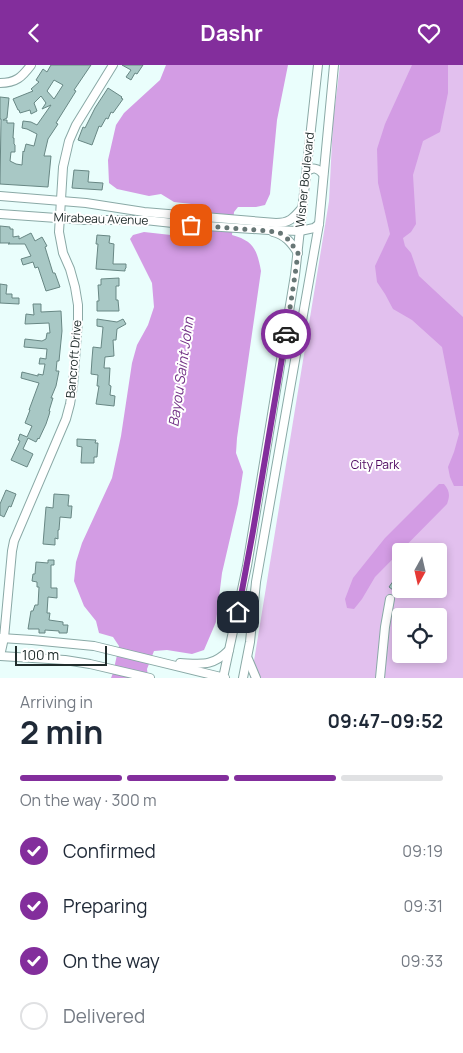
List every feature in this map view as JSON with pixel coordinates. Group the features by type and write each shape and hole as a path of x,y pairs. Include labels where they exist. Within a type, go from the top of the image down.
{"street":[{"path":"0,83 10,83 19,78 31,65"},
{"name":"Bancroft Drive","path":"0,656 14,541 66,419 73,386 78,305 75,287 60,243 59,219 63,167 69,141 84,111 113,65"},
{"name":"Wisner Boulevard","path":"223,678 261,489 295,275 318,65"},
{"name":"Wisner Boulevard","path":"243,678 248,657 256,582 319,224 334,65"},
{"path":"306,173 312,169 318,169 324,174"},
{"name":"Mirabeau Avenue","path":"0,196 61,200 144,212 276,223 284,223 291,220 302,207"},
{"name":"Mirabeau Avenue","path":"0,214 59,219 145,220 269,231 300,231 314,228 319,224"},
{"path":"269,231 280,233 289,240 298,253"},
{"path":"380,678 390,599"},
{"path":"2,638 78,644 117,651 223,678"},
{"path":"167,663 204,664 215,662 230,648"},
{"path":"0,656 65,660 112,668 149,678"},
{"path":"248,657 256,678"}],"green space":[{"name":"City Park","path":"340,65 463,65 463,678 250,678 329,201 333,122"}],"water":[{"name":"Bayou Saint John","path":"166,65 288,65 277,120 270,194 265,205 238,207 234,212 232,235 250,243 258,257 261,271 237,438 236,453 243,472 238,504 222,573 216,622 204,650 192,654 167,650 154,651 147,669 148,678 111,678 119,646 113,637 99,633 96,621 84,606 74,581 76,562 82,543 112,478 121,436 132,363 137,345 148,325 154,307 152,283 130,239 133,235 144,232 189,237 201,231 202,209 200,205 174,202 161,194 149,196 117,189 109,183 108,160 116,125 124,113 160,80"},
{"path":"412,65 448,65 448,93 440,132 423,141 413,175 416,224 411,232 403,238 405,246 411,253 419,276 463,317 463,486 454,486 448,467 459,434 442,347 412,320 393,309 377,282 375,266 390,234 378,183 377,149 385,124"},
{"path":"439,484 444,484 449,496 447,504 409,543 392,543 392,560 375,577 354,609 347,608 345,599 353,578 385,538"}],"building":[{"path":"51,65 91,65 74,90 76,91 48,139 44,156 51,156 48,187 0,184 0,97 9,98 7,118 3,120 7,120 7,123 14,123 13,138 15,152 11,152 10,161 22,165 23,151 26,144 34,146 37,134 22,128 23,121 37,125 51,105 42,109 46,103 41,96 34,103 37,111 31,114 30,110 20,113 13,99 33,91 31,89 39,82 36,80 43,69 47,72","holes":["54,80 63,85 54,99 47,91"]},
{"path":"122,65 143,65 131,80 126,77 131,70"},
{"path":"108,88 123,99 113,113 111,112 108,119 106,118 101,127 99,126 92,145 78,140 83,127 85,128"},
{"path":"74,170 89,171 88,182 103,183 102,190 72,188"},
{"path":"0,226 13,229 13,237 19,236 19,239 31,233 35,241 42,237 47,246 45,247 53,273 55,273 60,287 46,291 38,267 35,268 33,262 23,265 21,259 31,256 25,244 0,243"},
{"path":"97,235 110,236 109,243 114,244 113,264 126,264 125,271 96,269"},
{"path":"119,278 119,286 116,286 116,300 118,300 119,311 97,311 97,301 99,301 98,285 101,285 101,279"},
{"path":"0,284 7,285 6,294 12,294 12,298 19,298 19,304 0,303"},
{"path":"33,304 41,304 41,312 61,311 62,331 56,371 59,371 51,398 53,398 49,415 39,439 36,442 28,438 23,449 33,454 27,467 11,460 20,441 18,440 20,434 27,437 32,426 25,423 39,383 21,378 22,372 38,376 38,374 43,375 45,364 39,364 40,358 46,359 47,349 24,347 25,339 42,341 46,339 47,333 50,333 49,323 25,324 26,314 34,315"},
{"path":"97,319 117,322 123,319 126,324 117,329 116,340 113,340 114,356 105,357 104,368 110,368 110,395 115,396 114,406 96,404 99,386 97,386 98,375 91,374 93,347 101,348 103,327 97,326"},
{"path":"77,439 96,440 95,443 98,443 97,457 94,457 94,463 81,463 82,447 77,446"},
{"path":"6,490 16,494 11,507 9,506 4,517 0,515 0,504"},
{"path":"54,494 69,495 68,506 72,506 71,518 60,517 58,539 55,538 55,545 43,544 46,507 53,508"},
{"path":"48,560 54,560 54,565 51,565 51,588 57,588 57,598 48,597 47,613 50,613 49,620 63,622 63,625 68,625 67,633 45,630 45,633 39,633 39,629 28,629 31,611 33,611 35,605 38,605 39,587 37,587 37,582 32,581 36,562 48,563"}],"way so far":[{"path":"191,225 269,231 280,233 289,240 298,253 286,334"}],"route":[{"path":"238,612 286,334"}]}
